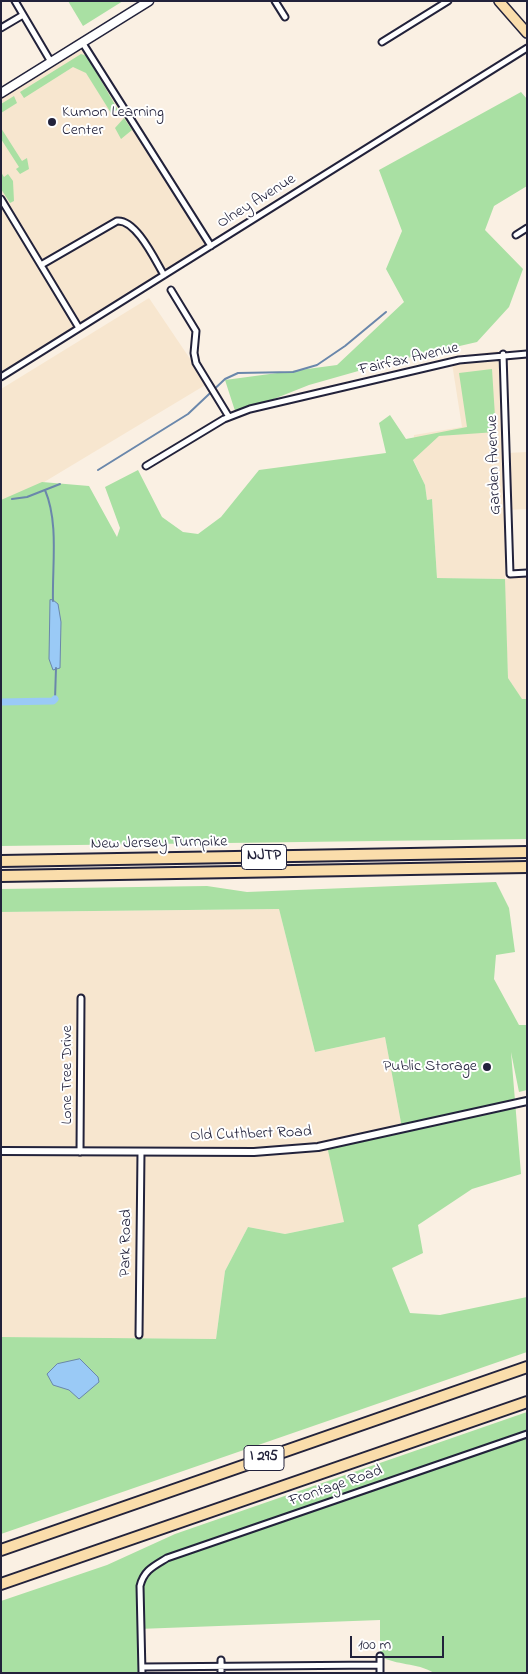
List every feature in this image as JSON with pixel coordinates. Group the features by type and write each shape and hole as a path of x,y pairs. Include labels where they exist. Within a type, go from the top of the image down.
{"highway":[{"name":"New Jersey Turnpike","path":"1,861 527,852"},
{"name":"New Jersey Turnpike","path":"1,876 527,867"},
{"name":"I 295","path":"1,1550 527,1366"},
{"name":"I 295","path":"1,1584 527,1402"}],"main road":[{"path":"1,94 149,1"},
{"path":"499,1 527,33"}],"street":[{"path":"14,1 52,62"},
{"path":"275,1 285,17"},
{"path":"382,42 448,1"},
{"path":"1,28 23,15"},
{"path":"82,42 211,246"},
{"name":"Olney Avenue","path":"1,377 527,48"},
{"path":"1,199 79,328"},
{"path":"41,265 117,221 122,220 134,228 164,275"},
{"path":"516,235 527,228"},
{"path":"172,290 194,325 197,334 194,354 196,364 229,417"},
{"name":"Fairfax Avenue","path":"146,466 229,417 250,409 459,360 503,354 527,354"},
{"name":"Garden Avenue","path":"503,354 510,574 527,573"},
{"name":"Lone Tree Drive","path":"80,1152 81,998"},
{"name":"Old Cuthbert Road","path":"1,1151 254,1152 318,1147 527,1100"},
{"name":"Park Road","path":"139,1335 141,1152"},
{"name":"Frontage Road","path":"142,1670 140,1586 142,1576 167,1558 527,1434"},
{"path":"380,1656 380,1673"},
{"path":"221,1663 221,1673"},
{"path":"142,1670 221,1663 379,1665"},
{"path":"299,1664 299,1673"}],"shaded area":[{"path":"82,42 211,246 1,376 1,94"},
{"path":"149,298 207,384 1,508 1,389"},
{"path":"498,351 507,453 527,452 527,509 508,510 505,579 527,577 527,700 522,700 508,678 504,579 437,578 432,499 427,500 425,485 413,459 414,435 462,427 451,357"},
{"path":"279,909 315,1052 385,1037 402,1128 344,1222 285,1234 248,1227 225,1271 216,1339 1,1337 1,912"}],"green space":[{"path":"68,1 123,1 83,26"},
{"path":"81,54 87,56 118,110 111,113 86,73 73,67 24,98 20,92"},
{"path":"521,92 527,99 527,186 494,206 485,230 523,269 509,307 477,342 390,362 309,385 236,414 225,380 337,365 404,302 386,269 402,231 379,170"},
{"path":"14,96 17,103 1,113 1,104"},
{"path":"124,118 132,130 121,139 115,128"},
{"path":"1,128 22,161 27,158 29,169 20,174 16,169 19,167 1,139"},
{"path":"1,172 4,177 8,174 13,181 14,201 10,203 1,189"},
{"path":"492,369 496,432 439,436 413,460 425,485 427,500 432,499 437,578 505,579 508,678 522,699 527,699 527,839 1,846 1,500 42,482 89,486 117,537 120,528 105,487 138,470 162,517 183,532 198,534 221,517 259,470 386,453 379,423 390,415 406,439 467,427 459,373"},
{"path":"496,882 509,908 515,952 496,955 494,979 519,1025 527,1025 527,1090 519,1092 511,1052 521,1174 472,1189 418,1225 423,1253 392,1268 410,1313 440,1315 527,1297 527,1352 1,1534 1,1337 216,1339 225,1271 248,1227 285,1234 344,1222 327,1146 402,1128 385,1037 315,1052 279,909 1,912 1,889 207,886 247,892"},
{"path":"527,1412 527,1673 434,1673 420,1667 386,1659 380,1656 380,1620 138,1629 139,1673 1,1673 1,1601 107,1565 175,1534"}],"water":[{"path":"50,600 58,604 61,622 60,668 53,670 49,659"},
{"path":"80,1359 98,1377 99,1382 79,1399 69,1390 53,1385 47,1374 57,1364"}],"waterway":[{"path":"98,470 188,414 225,379 238,373 293,372 317,365 345,346 386,312"},
{"path":"12,499 27,497 60,484"},
{"path":"45,490 52,516 54,545 53,601"},
{"path":"55,699 56,668"},
{"path":"1,702 53,701 55,699"}],"place":[{"name":"Kumon Learning Center","path":"52,122"},
{"name":"Public Storage","path":"487,1067"}]}
